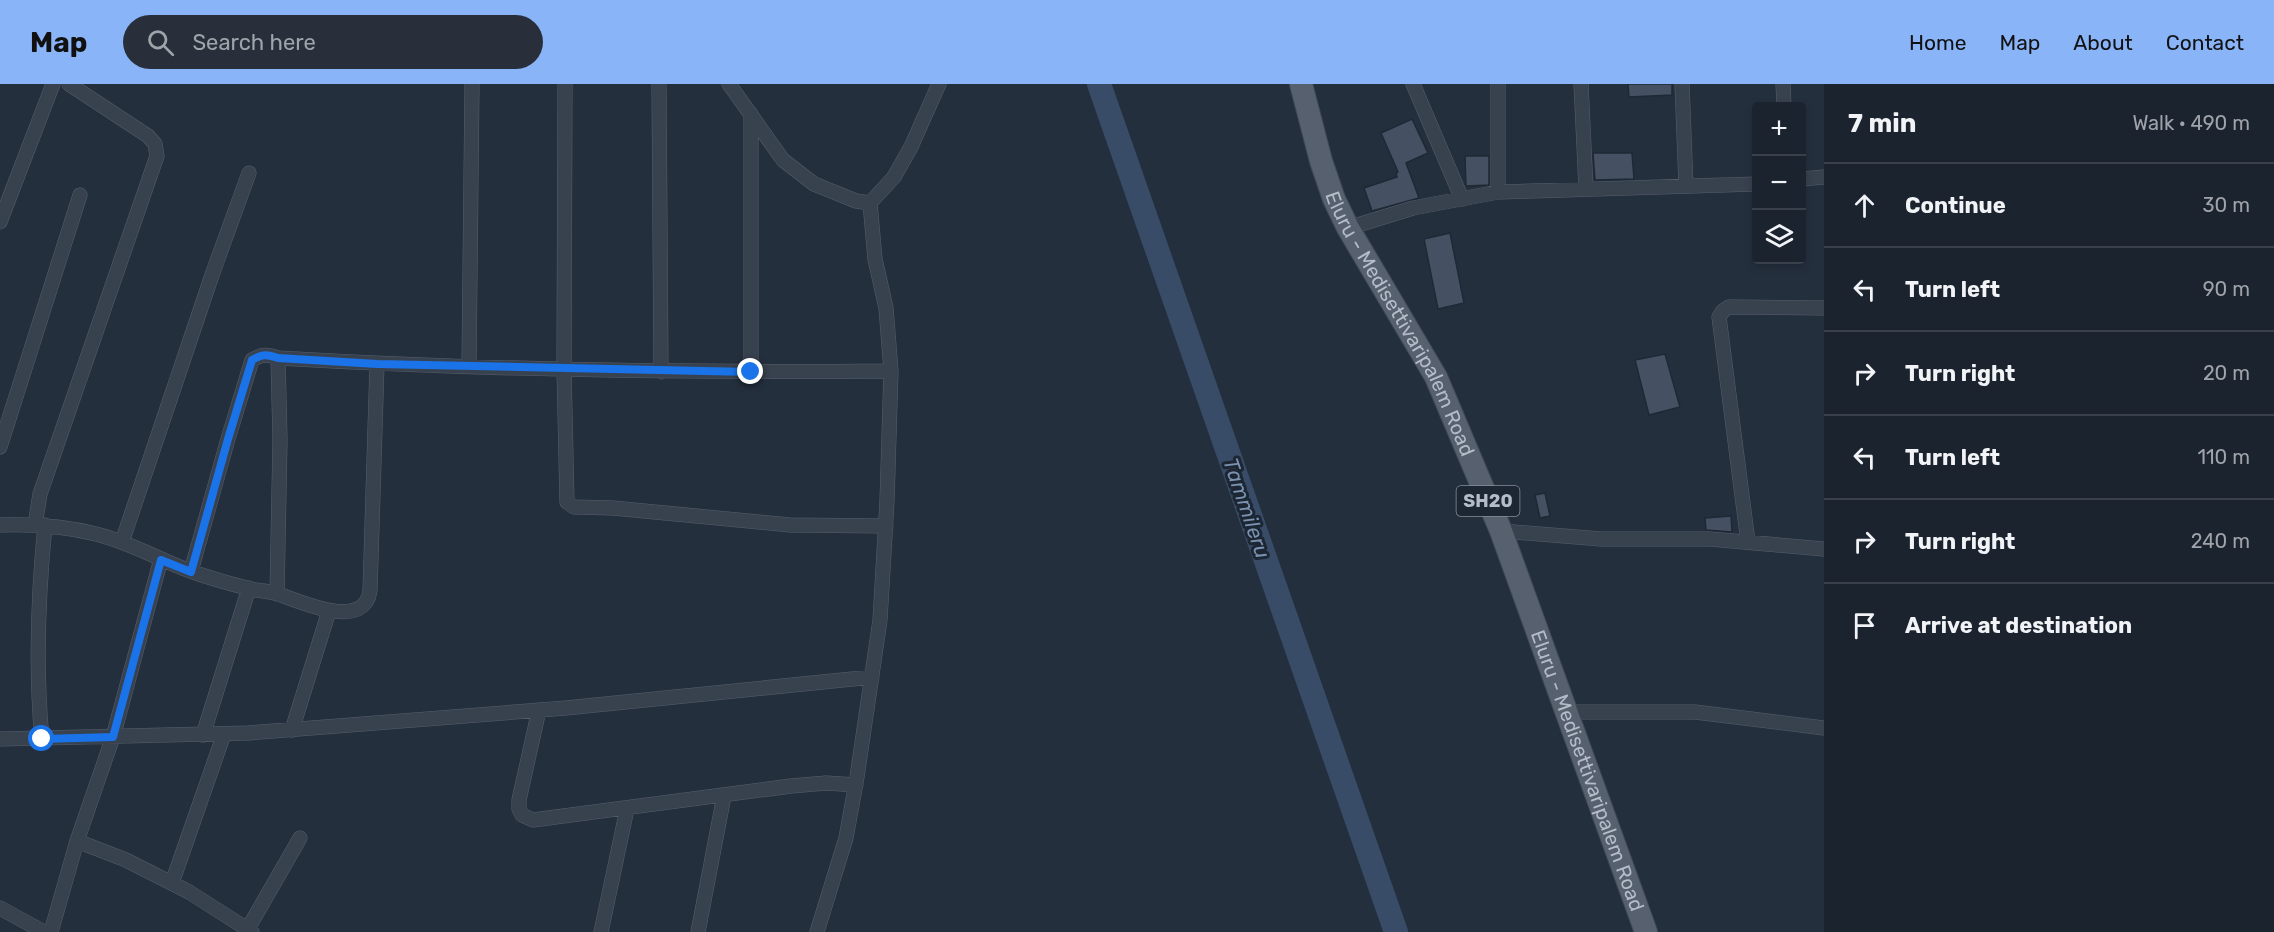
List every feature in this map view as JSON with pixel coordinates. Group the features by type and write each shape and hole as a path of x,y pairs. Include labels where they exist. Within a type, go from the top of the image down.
{"main road":[{"name":"Eluru - Medisettivaripalem Road","path":"1301,84 1321,161 1334,199 1348,228 1437,377 1501,531 1646,932"}],"street":[{"path":"0,222 53,84"},
{"path":"42,739 38,696 40,525 44,484 157,156 155,144 148,136 69,84"},
{"path":"469,366 471,84"},
{"path":"565,84 564,369 567,502 574,507 613,508 790,525 886,526"},
{"path":"659,84 661,372"},
{"path":"729,84 783,160 814,184 856,201 870,202"},
{"path":"817,932 846,837 856,786 880,620 886,526 891,371 885,308 875,259 870,202 894,177 911,147 939,84"},
{"path":"1413,84 1462,199"},
{"path":"1498,84 1498,192"},
{"path":"1581,84 1586,189"},
{"path":"1682,84 1686,186"},
{"path":"1783,84 1784,102"},
{"path":"751,114 751,372"},
{"path":"122,542 249,173"},
{"path":"1806,179 1824,177"},
{"path":"1348,228 1413,208 1498,192 1752,184"},
{"path":"0,447 80,195"},
{"path":"1748,542 1719,317 1729,307 1824,308"},
{"path":"191,572 252,360 267,354 278,358 377,364 661,372 891,371"},
{"path":"277,594 280,440 278,358"},
{"path":"0,525 40,525 96,534 122,542 191,572 277,594 298,603 329,610 352,611 362,607 368,600 373,529 377,364"},
{"path":"1501,531 1601,539 1710,539 1824,549"},
{"path":"51,932 77,841 113,737 161,560"},
{"path":"203,735 249,588"},
{"path":"292,730 329,610"},
{"path":"0,739 203,735 292,730 539,710 872,677"},
{"path":"539,710 519,800 522,815 533,820 791,786 826,783 856,786"},
{"path":"1566,712 1695,712 1824,728"},
{"path":"172,883 224,734"},
{"path":"698,932 724,796"},
{"path":"601,932 627,809"},
{"path":"77,841 126,860 172,883 249,931 300,837"},
{"path":"0,908 44,932"}],"building":[{"path":"1628,84 1672,84 1672,95 1629,97"},
{"path":"1412,119 1428,153 1406,163 1419,198 1372,211 1364,188 1397,177 1398,172 1381,133"},
{"path":"1593,153 1632,153 1634,179 1595,180"},
{"path":"1465,156 1489,156 1489,185 1466,186"},
{"path":"1450,233 1464,303 1438,309 1424,239"},
{"path":"1665,354 1680,407 1649,415 1635,360"},
{"path":"1545,493 1550,516 1540,518 1535,495"},
{"path":"1731,516 1732,532 1706,530 1705,518"}],"waterway":[{"name":"Tammileru","path":"1099,84 1396,932"}],"route":[{"path":"42,739 113,737 161,560 191,572 252,360 267,354 278,358 377,364 707,373 751,372"}]}
